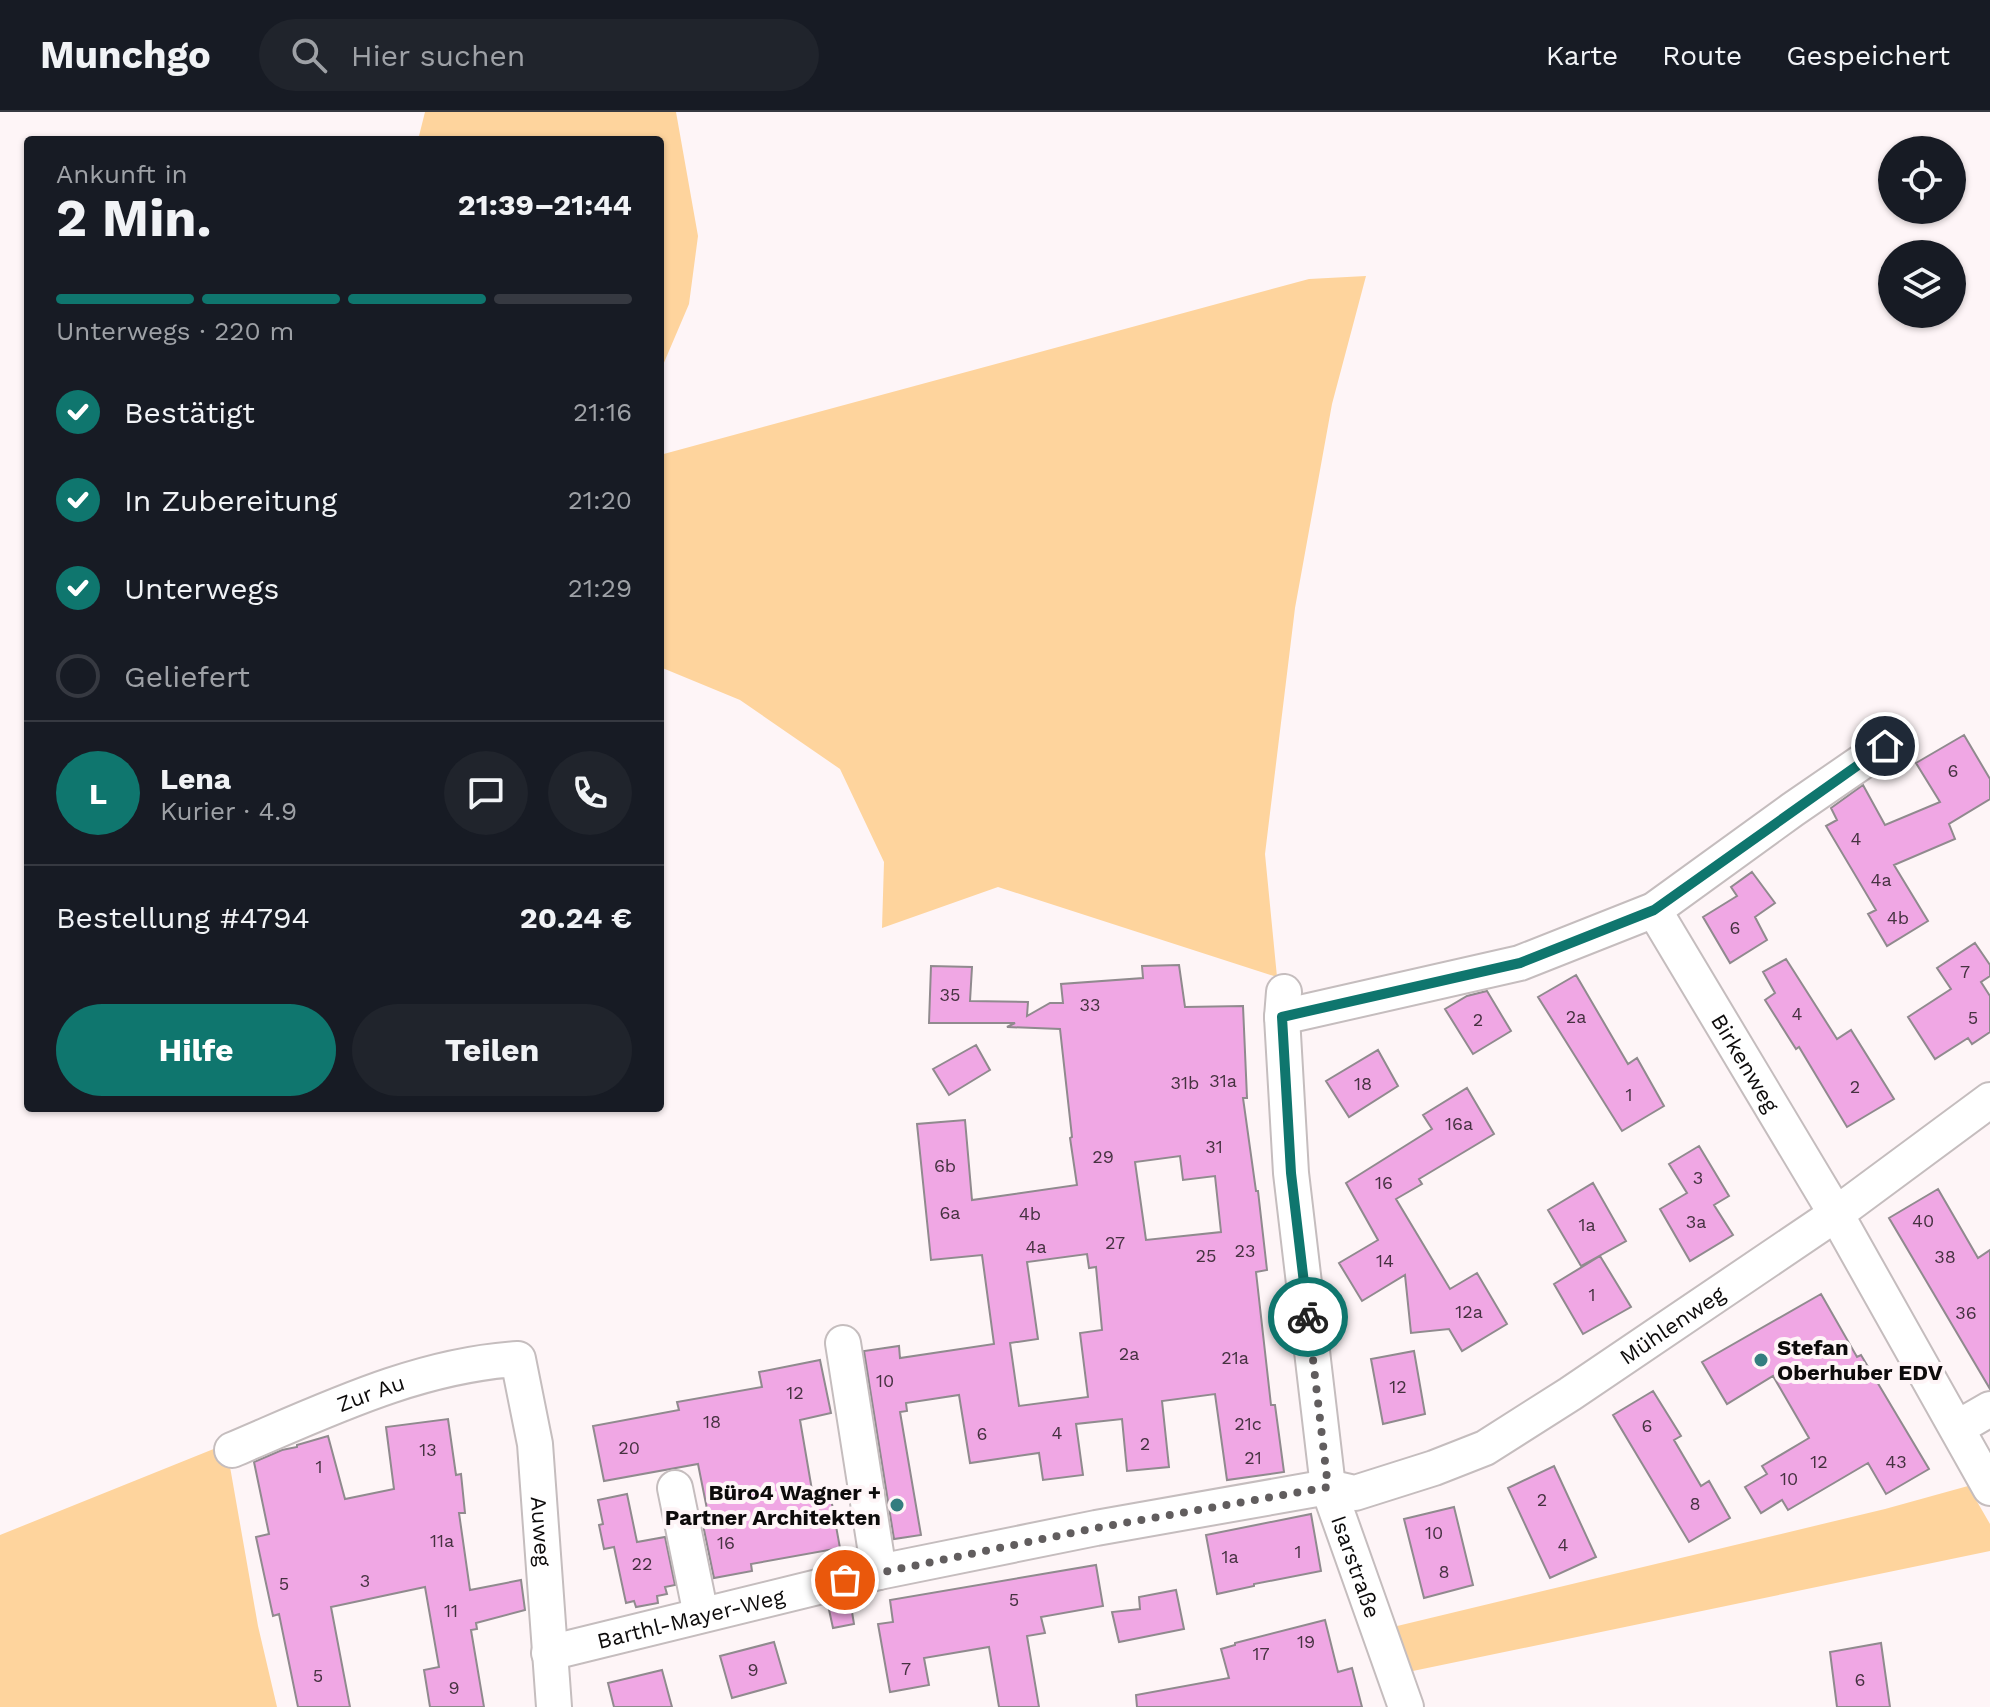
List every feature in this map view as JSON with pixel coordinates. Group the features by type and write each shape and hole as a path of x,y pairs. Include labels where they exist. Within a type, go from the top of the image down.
{"street":[{"path":"1654,910 1885,746"},
{"name":"Isarstraße","path":"1406,1707 1328,1487 1291,1173 1283,1004 1520,963 1654,910"},
{"name":"Birkenweg","path":"1654,910 1836,1214 1990,1488"},
{"name":"Mühlenweg","path":"1328,1487 1355,1493 1485,1448 1836,1214 1990,1100"},
{"path":"843,1343 879,1572"},
{"name":"Zur Au","path":"232,1450 372,1391 480,1361 518,1359"},
{"name":"Auweg","path":"518,1359 535,1444 554,1707"},
{"path":"1957,1428 1990,1409"},
{"name":"Barthl-Mayer-Weg","path":"549,1653 879,1572 1096,1528 1328,1487"},
{"path":"675,1488 701,1615"}],"shaded area":[{"path":"425,112 676,112 698,236 689,304 664,363 664,136 419,136"},
{"path":"1366,276 1332,404 1295,608 1265,854 1277,977 998,887 882,928 884,862 840,769 740,700 664,669 664,454 1309,279"},
{"path":"226,1444 258,1626 277,1707 0,1707 0,1535"},
{"path":"1968,1486 1990,1524 1990,1551 1408,1672 1393,1627 1885,1509"}],"building":[{"path":"1964,735 1990,779 1990,799 1949,824 1955,839 1894,865 1928,921 1887,946 1868,914 1876,910 1826,826 1837,820 1831,808 1863,785 1885,825 1940,802 1916,763"},
{"path":"1752,872 1775,903 1755,917 1767,940 1730,963 1703,917 1737,896 1731,887"},
{"path":"1975,943 1990,965 1990,976 1981,982 1990,996 1990,1032 1972,1044 1968,1038 1935,1059 1908,1017 1951,989 1937,968"},
{"path":"1786,959 1837,1039 1851,1030 1894,1099 1847,1127 1799,1047 1796,1049 1765,1000 1775,993 1763,972"},
{"path":"1179,965 1185,1007 1243,1006 1247,1098 1243,1098 1267,1270 1256,1272 1271,1405 1275,1405 1284,1472 1227,1480 1215,1394 1162,1401 1169,1467 1127,1471 1122,1419 1076,1424 1083,1475 1043,1480 1039,1453 970,1463 959,1395 906,1403 907,1411 900,1412 921,1535 894,1539 864,1351 899,1346 900,1358 994,1344 982,1255 931,1260 917,1124 965,1120 972,1200 1077,1185 1060,1029 1007,1027 1015,1023 929,1023 931,966 972,967 970,1001 1028,1002 1027,1016 1050,1003 1063,1003 1061,984 1143,978 1142,966","holes":["1180,1156 1183,1180 1215,1176 1221,1232 1146,1240 1135,1162","1087,1254 1089,1268 1096,1267 1102,1330 1080,1333 1088,1397 1019,1406 1010,1343 1038,1339 1027,1262"]},
{"path":"1576,975 1628,1064 1637,1058 1664,1106 1622,1131 1538,997"},
{"path":"1487,991 1511,1031 1473,1054 1445,1009 1467,996"},
{"path":"976,1045 990,1070 949,1095 933,1069"},
{"path":"1378,1050 1398,1086 1349,1117 1326,1081"},
{"path":"1467,1088 1494,1134 1419,1179 1422,1184 1396,1199 1450,1289 1477,1273 1507,1324 1462,1351 1449,1329 1411,1333 1405,1275 1362,1301 1339,1263 1378,1240 1346,1183 1432,1129 1423,1115"},
{"path":"1699,1146 1729,1196 1714,1205 1733,1235 1690,1261 1660,1209 1687,1193 1669,1164"},
{"path":"1593,1183 1626,1241 1581,1266 1548,1210"},
{"path":"1938,1189 1978,1258 1990,1250 1990,1389 1889,1218"},
{"path":"1600,1256 1631,1307 1583,1334 1554,1284"},
{"path":"1821,1294 1857,1357 1861,1355 1929,1469 1886,1494 1868,1463 1788,1510 1782,1500 1761,1513 1745,1487 1767,1474 1762,1466 1809,1438 1773,1376 1727,1404 1702,1362"},
{"path":"1414,1351 1425,1414 1383,1424 1371,1359"},
{"path":"820,1360 831,1413 800,1420 813,1496 830,1493 840,1548 751,1564 752,1571 714,1578 702,1520 709,1519 698,1464 604,1481 593,1426 679,1410 677,1402 762,1387 759,1372"},
{"path":"1653,1391 1681,1436 1674,1440 1701,1486 1709,1481 1730,1518 1689,1542 1613,1415"},
{"path":"448,1419 456,1475 461,1474 465,1513 459,1513 470,1590 521,1580 525,1610 476,1623 477,1629 471,1630 484,1707 430,1707 424,1670 439,1667 425,1587 331,1607 350,1707 298,1707 279,1614 273,1616 256,1537 269,1534 254,1462 328,1436 345,1499 394,1489 386,1427"},
{"path":"1554,1466 1596,1557 1550,1578 1508,1488"},
{"path":"627,1494 637,1542 665,1537 675,1585 665,1587 667,1594 657,1596 658,1603 636,1607 634,1601 626,1603 614,1547 604,1549 599,1525 603,1524 598,1500"},
{"path":"1454,1507 1473,1585 1424,1598 1404,1519"},
{"path":"1311,1514 1321,1571 1217,1594 1206,1535"},
{"path":"1096,1565 1103,1606 1041,1617 1045,1633 1027,1636 1039,1707 999,1707 989,1647 924,1658 929,1685 890,1692 878,1624 893,1622 890,1600"},
{"path":"1176,1590 1184,1629 1119,1642 1112,1612 1140,1609 1139,1597"},
{"path":"850,1600 854,1624 833,1628 828,1605"},
{"path":"1325,1620 1338,1672 1352,1668 1362,1707 1137,1707 1136,1695 1229,1678 1221,1649"},
{"path":"774,1642 786,1683 732,1698 720,1656"},
{"path":"1881,1643 1890,1707 1837,1707 1830,1652"},
{"path":"662,1670 672,1707 614,1707 608,1683"}],"way so far":[{"path":"845,1580 1096,1528 1328,1487 1308,1317"}],"place":[{"name":"Stefan Oberhuber EDV","path":"1761,1360"},
{"name":"Büro4 Wagner + Partner Architekten","path":"897,1505"}],"route":[{"path":"1308,1317 1291,1173 1282,1017 1520,963 1654,910 1885,746"}]}
